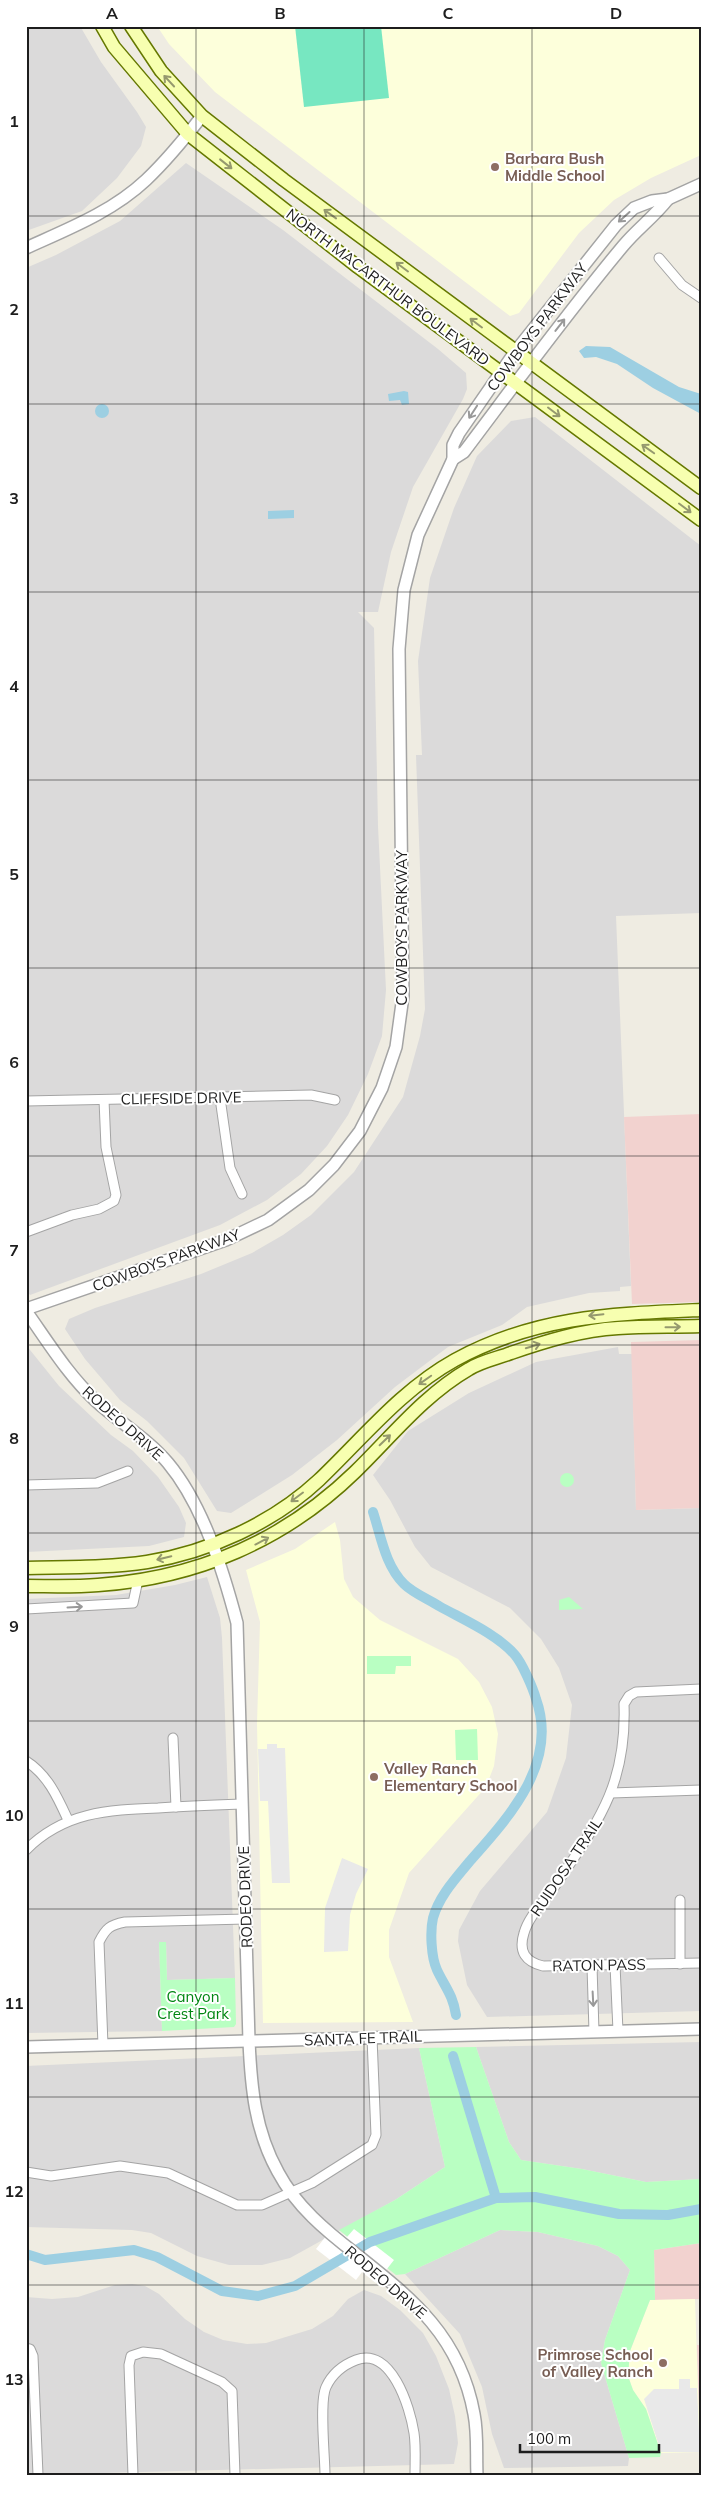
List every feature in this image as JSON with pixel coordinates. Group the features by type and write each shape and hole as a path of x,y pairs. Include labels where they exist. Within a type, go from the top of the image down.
{"main road":[{"name":"NORTH MACARTHUR BOULEVARD","path":"102,26 114,47 188,134 354,264 701,520"},
{"name":"NORTH MACARTHUR BOULEVARD","path":"131,26 161,71 202,116 515,352 701,488"},
{"path":"26,1568 147,1562 211,1545 259,1523 317,1482 406,1393 435,1372 479,1349 522,1332 571,1319 645,1312 701,1310"},
{"path":"645,1312 645,1327"},
{"path":"26,1586 98,1585 138,1580 182,1571 217,1560 253,1546 278,1533 308,1513 356,1471 416,1410 473,1367 574,1334 618,1328 701,1326"},
{"path":"479,1349 487,1361"},
{"path":"467,1355 473,1367"}],"street":[{"path":"26,248 76,226 124,197 146,180 202,116"},
{"name":"COWBOYS PARKWAY","path":"26,1310 217,1243 268,1220 309,1190 334,1165 360,1131 382,1088 396,1047 403,996 399,649 403,600 418,535 453,459 453,445 459,433 515,352 616,224 634,208 652,201 668,200 701,184"},
{"name":"COWBOYS PARKWAY","path":"453,459 464,452 514,383 624,245 655,216 668,200"},
{"path":"659,258 682,285 701,298"},
{"name":"CLIFFSIDE DRIVE","path":"26,1101 311,1095 335,1100"},
{"path":"220,1098 230,1168 242,1194"},
{"path":"26,1232 72,1215 99,1208 114,1201 116,1195 106,1147 104,1100"},
{"name":"RODEO DRIVE","path":"26,1310 70,1374 96,1401 168,1463 182,1482 198,1511 217,1560 237,1623 249,2041 252,2096 260,2128 279,2174 310,2215 329,2234 417,2304 455,2356 470,2395 474,2416 477,2475"},
{"path":"26,1485 97,1483 128,1471"},
{"path":"26,1609 133,1603 138,1580"},
{"name":"RUIDOSA TRAIL","path":"524,1933 533,1915 580,1850 611,1793 619,1771 624,1704 629,1696 639,1692 701,1689"},
{"path":"173,1738 176,1807"},
{"path":"26,1761 45,1777 54,1790 68,1820"},
{"path":"611,1793 701,1790"},
{"path":"26,1850 43,1833 68,1820 90,1814 119,1809 242,1804"},
{"path":"680,1900 680,1964"},
{"path":"104,2045 100,1942 105,1929 114,1924 125,1922 246,1919"},
{"name":"RATON PASS","path":"524,1933 522,1948 525,1958 533,1964 559,1967 701,1963"},
{"path":"615,1965 618,2031"},
{"path":"592,1966 594,2032"},
{"name":"SANTA FE TRAIL","path":"26,2047 701,2028"},
{"path":"26,2172 51,2176 120,2166 168,2173 237,2205 262,2205 312,2184 372,2144 376,2135 372,2038"},
{"path":"26,2348 30,2349 33,2356 38,2475"},
{"path":"133,2475 129,2365 131,2356 143,2352 161,2354 222,2382 232,2391 235,2475"},
{"path":"325,2475 325,2388 344,2364 363,2357 372,2357 380,2361 402,2390 414,2433 415,2475"}],"shaded area":[{"path":"26,26 80,26 101,62 146,127 141,146 117,178 82,211 26,231"},
{"name":"Barbara Bush Middle School","path":"157,26 701,26 701,155 651,178 614,200 579,233 519,313 510,316 215,92 169,44"},
{"path":"186,163 283,230 438,349 466,373 467,389 463,399 413,487 391,552 378,612 358,612 374,628 378,826 386,990 382,1036 368,1074 348,1115 327,1146 301,1174 267,1200 220,1225 30,1295 26,1290 26,268 56,255 120,221"},
{"path":"535,417 701,546 701,913 616,916 631,1286 620,1287 620,1291 589,1293 527,1307 502,1325 448,1347 395,1387 337,1440 292,1475 231,1513 217,1511 184,1458 147,1421 120,1400 85,1359 65,1329 69,1319 95,1308 201,1274 252,1253 283,1235 311,1215 354,1172 403,1097 420,1036 425,1009 416,755 422,755 418,661 430,578 454,508 477,456 511,421"},
{"path":"701,1114 701,1302 632,1304 624,1117"},
{"path":"701,1340 701,1508 636,1510 631,1342"},
{"path":"26,1345 59,1386 111,1435 133,1451 158,1477 179,1507 186,1523 184,1537 149,1546 26,1552"},
{"path":"618,1347 619,1354 632,1354 636,1510 701,1508 701,2011 487,2017 467,1985 458,1941 459,1930 480,1891 547,1812 566,1758 572,1705 559,1668 541,1639 510,1608 431,1567 415,1547 390,1500 373,1475 408,1431 469,1393 536,1362"},
{"name":"Valley Ranch Elementary School","path":"335,1522 340,1540 344,1579 353,1597 380,1620 458,1659 479,1682 492,1707 498,1734 494,1766 486,1787 409,1873 389,1930 389,1957 413,2022 263,2023 257,1724 260,1622 246,1570 295,1549"},
{"path":"207,1577 220,1618 222,1638 235,1978 167,1980 166,1942 159,1942 162,2031 26,2033 26,1599 116,1595 175,1585"},
{"path":"267,1744 277,1744 277,1748 285,1748 290,1883 272,1883 268,1801 260,1801 258,1749 267,1749"},
{"path":"342,1858 368,1869 356,1894 350,1915 348,1951 324,1952 325,1908"},
{"path":"701,2042 701,2179 646,2182 582,2169 521,2160 509,2142 476,2047"},
{"path":"419,2048 445,2167 395,2200 290,2258 262,2265 229,2265 197,2256 151,2233 132,2230 26,2227 26,2066"},
{"path":"500,2230 538,2232 598,2246 618,2256 630,2270 605,2340 601,2363 629,2458 628,2466 504,2468 492,2434 482,2387 460,2334 405,2274"},
{"path":"701,2243 701,2299 655,2300 654,2250"},
{"path":"132,2284 145,2286 159,2294 185,2319 204,2332 223,2340 247,2344 266,2343 312,2329 333,2316 348,2299 364,2290 381,2296 400,2310 423,2333 436,2356 449,2389 455,2416 458,2443 454,2464 26,2475 26,2297 52,2299 78,2297 115,2285"},
{"name":"Primrose School of Valley Ranch","path":"695,2299 700,2452 661,2453 646,2409 633,2390 628,2376 630,2351 650,2300"},
{"path":"697,2345 701,2345 701,2454 700,2452"},
{"path":"679,2379 690,2379 690,2388 697,2388 700,2452 661,2452 644,2399 654,2389 679,2389"}],"green space":[{"path":"295,26 381,26 389,98 304,107"},
{"path":"564,1473 570,1473 574,1480 570,1487 564,1487 560,1483 560,1477"},
{"path":"569,1597 583,1609 559,1610 559,1600"},
{"path":"367,1656 411,1656 411,1666 396,1666 395,1674 367,1674"},
{"path":"477,1729 478,1760 456,1760 455,1730"},
{"name":"Canyon Crest Park","path":"159,1942 166,1942 167,1980 235,1978 236,2024 234,2027 162,2031"},
{"path":"476,2047 509,2142 521,2160 582,2169 646,2182 701,2179 701,2243 654,2250 655,2300 650,2300 630,2351 628,2376 633,2390 646,2409 661,2453 660,2457 629,2458 601,2363 605,2340 630,2270 618,2256 598,2246 538,2232 500,2230 405,2274 396,2275 339,2230 395,2200 445,2167 419,2048"}],"water":[{"path":"586,346 610,347 679,387 701,394 701,414 653,388 617,364 596,357 584,358 579,351"},
{"path":"408,392 409,404 402,405 400,400 389,401 388,394"},
{"path":"99,404 105,404 109,411 105,418 99,418 95,414 95,408"},
{"path":"294,510 294,518 268,519 268,511"}],"pier":[{"path":"333,2227 347,2237 354,2229 394,2260 376,2283 362,2272 356,2280 316,2249"}],"waterway":[{"path":"373,1512 388,1559 404,1584 416,1593 499,1640 515,1655 524,1670 536,1699 541,1723 541,1745 536,1767 526,1788 500,1826 448,1888 439,1902 433,1918 431,1937 433,1958 437,1970 451,1996 456,2015"},
{"path":"453,2056 496,2198"},
{"path":"26,2254 45,2260 134,2250 157,2257 222,2291 258,2296 295,2286 370,2242 496,2198 535,2197 619,2214 668,2215 701,2209"}],"place":[{"name":"Barbara Bush Middle School","path":"495,167"},
{"name":"Valley Ranch Elementary School","path":"374,1777"},
{"name":"Primrose School of Valley Ranch","path":"663,2363"}]}
